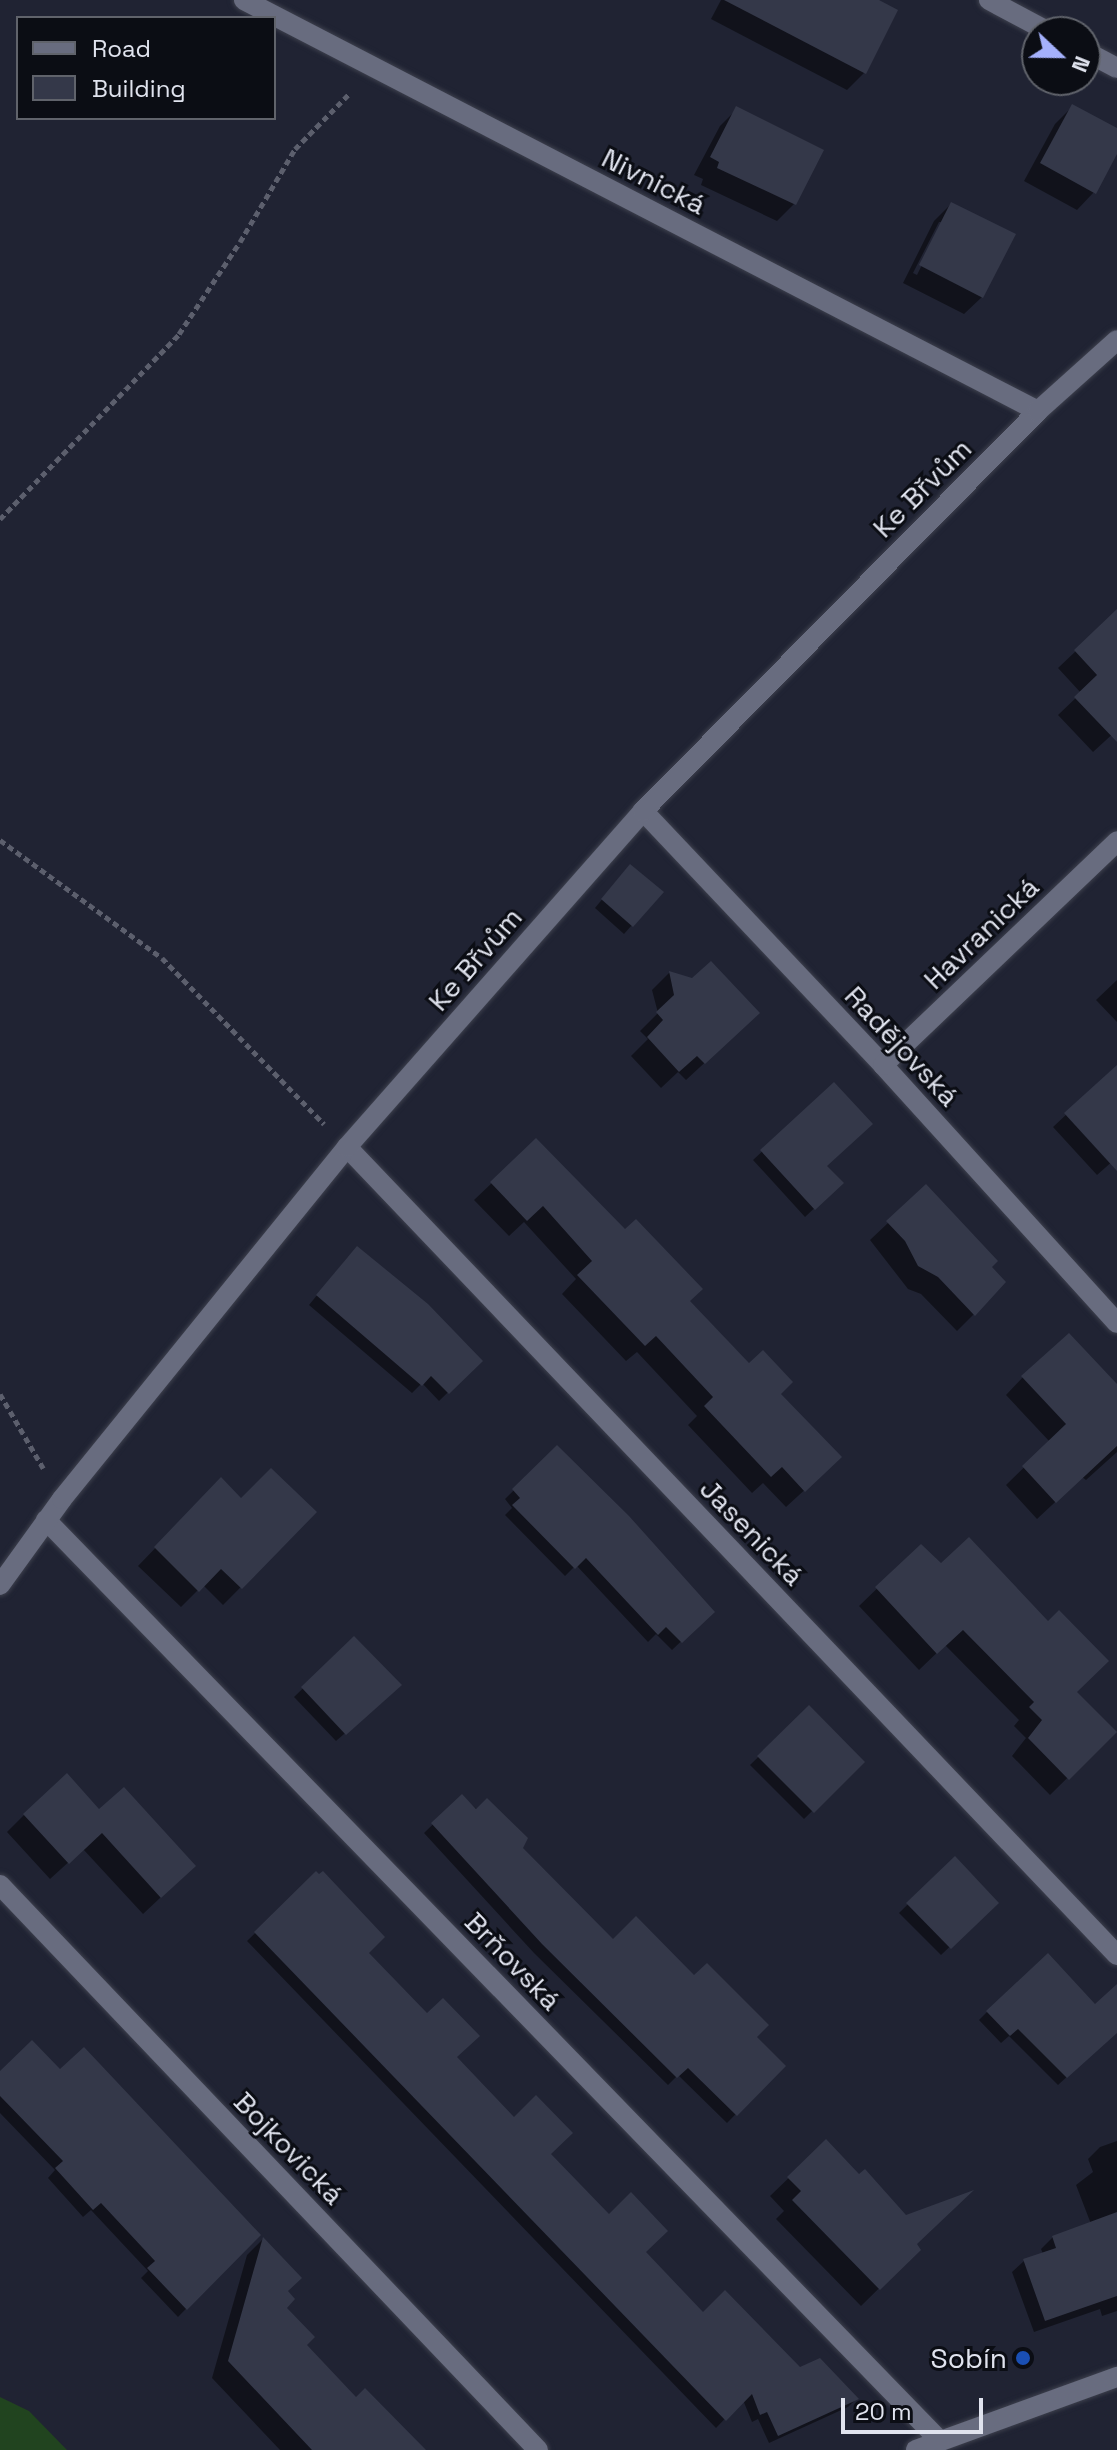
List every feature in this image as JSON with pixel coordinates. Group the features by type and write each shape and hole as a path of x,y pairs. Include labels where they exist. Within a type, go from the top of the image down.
{"street":[{"name":"Nivnická","path":"244,0 275,16"},
{"path":"989,0 1021,17"},
{"name":"Nivnická","path":"276,17 1038,411"},
{"name":"Ke Břvům","path":"0,1585 62,1499 347,1147 643,811 1038,411 1117,340"},
{"name":"Radějovská","path":"643,811 883,1065 1117,1323"},
{"name":"Havranická","path":"883,1065 1117,841"},
{"name":"Jasenická","path":"347,1147 1117,1955"},
{"name":"Brňovská","path":"46,1520 940,2441"},
{"name":"Bojkovická","path":"0,1885 538,2450"},
{"path":"916,2450 1117,2377"}],"path":[{"path":"0,519 179,334 240,242 295,149 374,68"},
{"path":"0,840 162,958 347,1147"},
{"path":"0,1394 62,1499"}],"green space":[{"path":"0,2397 29,2411 67,2450 0,2450"}],"building":[{"path":"724,0 879,0 898,10 866,74"},
{"path":"1072,104 1117,128 1117,154 1096,194 1040,163"},
{"path":"736,106 824,150 796,205 717,168 719,162 710,157"},
{"path":"951,202 1016,234 983,298 919,265"},
{"path":"1117,609 1117,742 1074,697 1097,675 1074,650"},
{"path":"630,864 664,892 633,927 601,899"},
{"path":"711,961 760,1013 705,1064 697,1056 679,1072 647,1037 663,1020 656,1012 674,995 669,971 692,978"},
{"path":"1117,1065 1117,1171 1064,1113"},
{"path":"834,1082 873,1124 827,1166 844,1183 815,1210 760,1150"},
{"path":"536,1138 625,1229 636,1219 703,1289 690,1301 749,1363 763,1350 793,1382 781,1394 842,1457 805,1492 782,1467 771,1477 704,1406 713,1397 656,1336 645,1346 577,1275 592,1261 543,1206 527,1221 490,1182"},
{"path":"926,1184 998,1261 992,1267 1006,1282 975,1316 938,1277 918,1266 905,1241 886,1221"},
{"path":"357,1246 428,1304 483,1361 449,1394 431,1376 422,1386 316,1295"},
{"path":"1069,1333 1117,1384 1117,1446 1056,1503 1022,1466 1066,1424 1021,1376"},
{"path":"557,1445 629,1516 715,1612 682,1643 666,1627 658,1635 586,1558 575,1569 512,1505 520,1498 512,1489"},
{"path":"271,1468 317,1512 242,1589 221,1569 199,1592 154,1547 221,1477 241,1498"},
{"path":"969,1537 1048,1621 1059,1610 1109,1661 1077,1692 1117,1732 1069,1780 1028,1738 1042,1720 1029,1707 1034,1702 963,1630 937,1654 875,1587 921,1544 941,1563"},
{"path":"354,1636 402,1685 346,1735 301,1687"},
{"path":"809,1705 865,1762 814,1813 757,1756"},
{"path":"67,1773 99,1809 124,1787 196,1866 161,1898 102,1833 69,1864 23,1814"},
{"path":"462,1794 476,1809 487,1798 528,1838 523,1848 613,1939 636,1916 694,1975 707,1963 769,2025 757,2037 786,2066 737,2116 688,2068 677,2078 542,1944 431,1823"},
{"path":"955,1856 999,1903 951,1949 906,1903"},
{"path":"316,1871 319,1874 323,1871 385,1937 369,1953 427,2013 443,1998 480,2036 457,2057 514,2117 536,2095 573,2133 551,2154 609,2214 631,2192 668,2231 646,2252 703,2312 725,2290 800,2367 820,2358 859,2399 778,2436 767,2412 760,2415 752,2394 726,2421 254,1932"},
{"path":"1048,1953 1095,2004 1117,1984 1117,2033 1067,2078 1018,2029 1010,2036 986,2011"},
{"path":"32,2040 60,2069 84,2047 261,2235 187,2310 147,2268 155,2261 101,2203 93,2210 55,2168 63,2161 0,2096 0,2071"},
{"path":"826,2139 859,2174 865,2169 906,2215 974,2190 917,2244 921,2250 880,2290 792,2200 801,2191 787,2177"},
{"path":"1117,2212 1117,2296 1045,2321 1023,2259 1056,2248 1052,2236"},
{"path":"263,2237 302,2278 288,2291 295,2299 287,2308 315,2337 307,2345 356,2397 365,2388 426,2450 312,2450 228,2361"}],"place":[{"name":"Sobín","path":"1023,2358"}]}
